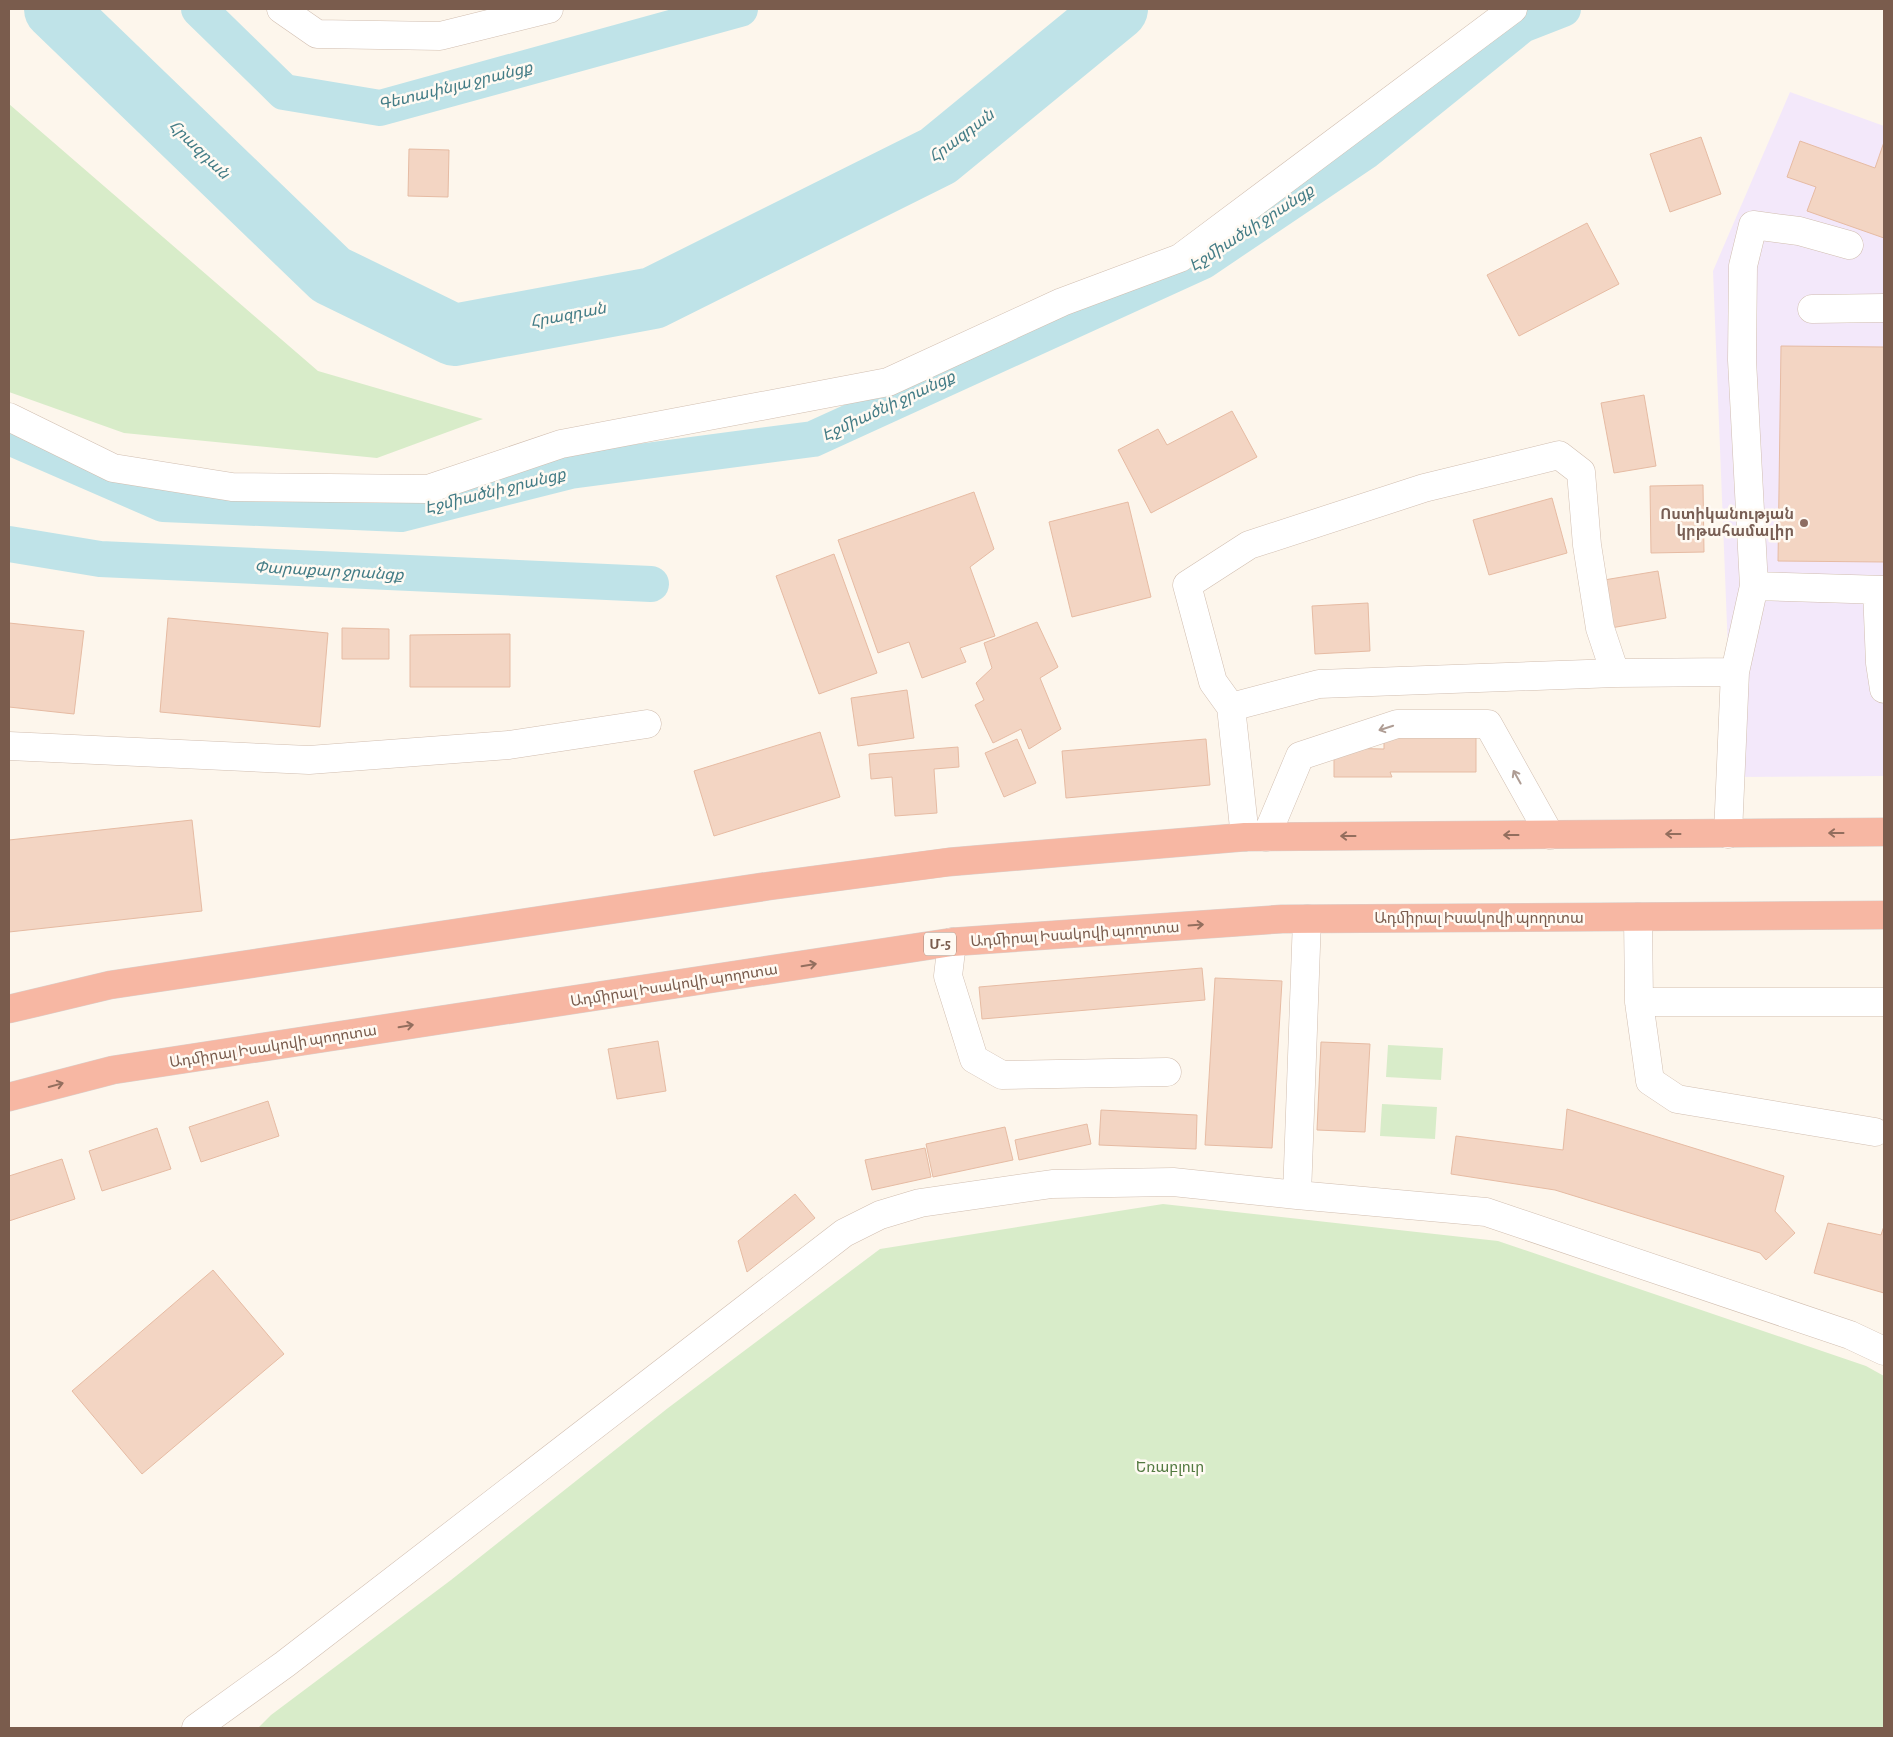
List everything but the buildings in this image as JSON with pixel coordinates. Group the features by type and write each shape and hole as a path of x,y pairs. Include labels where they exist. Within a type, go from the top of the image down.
{"highway":[{"path":"9,1009 110,985 769,886 949,862 1256,837 1884,832"},
{"name":"Ադմիրալ Իսակովի պողոտա","path":"9,1098 113,1070 952,942 1282,919 1884,915"}],"street":[{"path":"281,9 317,34 440,36 549,9"},
{"path":"9,417 114,468 232,487 428,489 561,444 888,382 1062,302 1180,258 1513,9"},
{"path":"1728,834 1735,672 1754,586 1742,360 1743,266 1753,225 1799,231 1849,245"},
{"path":"1812,309 1884,308"},
{"path":"1256,837 1231,707 1213,682 1187,585 1250,545 1424,488 1559,455 1582,472 1587,545 1600,628 1615,673"},
{"path":"1754,586 1881,590 1880,663 1884,689"},
{"path":"1231,707 1319,684 1615,673 1735,672"},
{"path":"9,746 309,760 509,745 647,724"},
{"path":"1256,837 1300,756 1397,724 1488,724 1550,835"},
{"path":"1638,917 1639,1002 1650,1081 1677,1100 1875,1132"},
{"path":"1297,1196 1307,919"},
{"path":"952,942 948,976 974,1059 1002,1075 1167,1072"},
{"path":"1639,1002 1884,1002"},
{"path":"196,1728 285,1664 844,1233 880,1214 920,1203 1052,1184 1173,1182 1297,1196 1486,1212 1850,1335 1884,1351"}],"shaded area":[{"name":"Ոստիկանության կրթահամալիր","path":"1790,92 1884,126 1884,776 1733,777 1713,271"}],"green space":[{"path":"9,104 318,371 483,419 377,458 124,433 9,392"},
{"path":"1388,1045 1443,1048 1441,1080 1386,1077"},
{"path":"1382,1104 1437,1107 1435,1139 1380,1136"},
{"name":"Եռաբլուր","path":"1163,1204 1498,1241 1866,1366 1884,1376 1884,1728 258,1728 271,1715 451,1580 668,1408 880,1249"}],"waterway":[{"name":"Հրազդան","path":"55,9 331,275 454,335 653,298 938,156 1117,9"},
{"name":"Գետափնյա ջրանցք","path":"199,9 284,92 380,108 740,9"},
{"name":"Էջմիածնի ջրանցք","path":"9,437 163,504 401,514 570,471 813,439 1203,261 1366,151 1522,25 1563,9"},
{"name":"Փարաքար ջրանցք","path":"9,544 100,559 651,584"}],"place":[{"name":"Ոստիկանության կրթահամալիր","path":"1804,523"}]}
